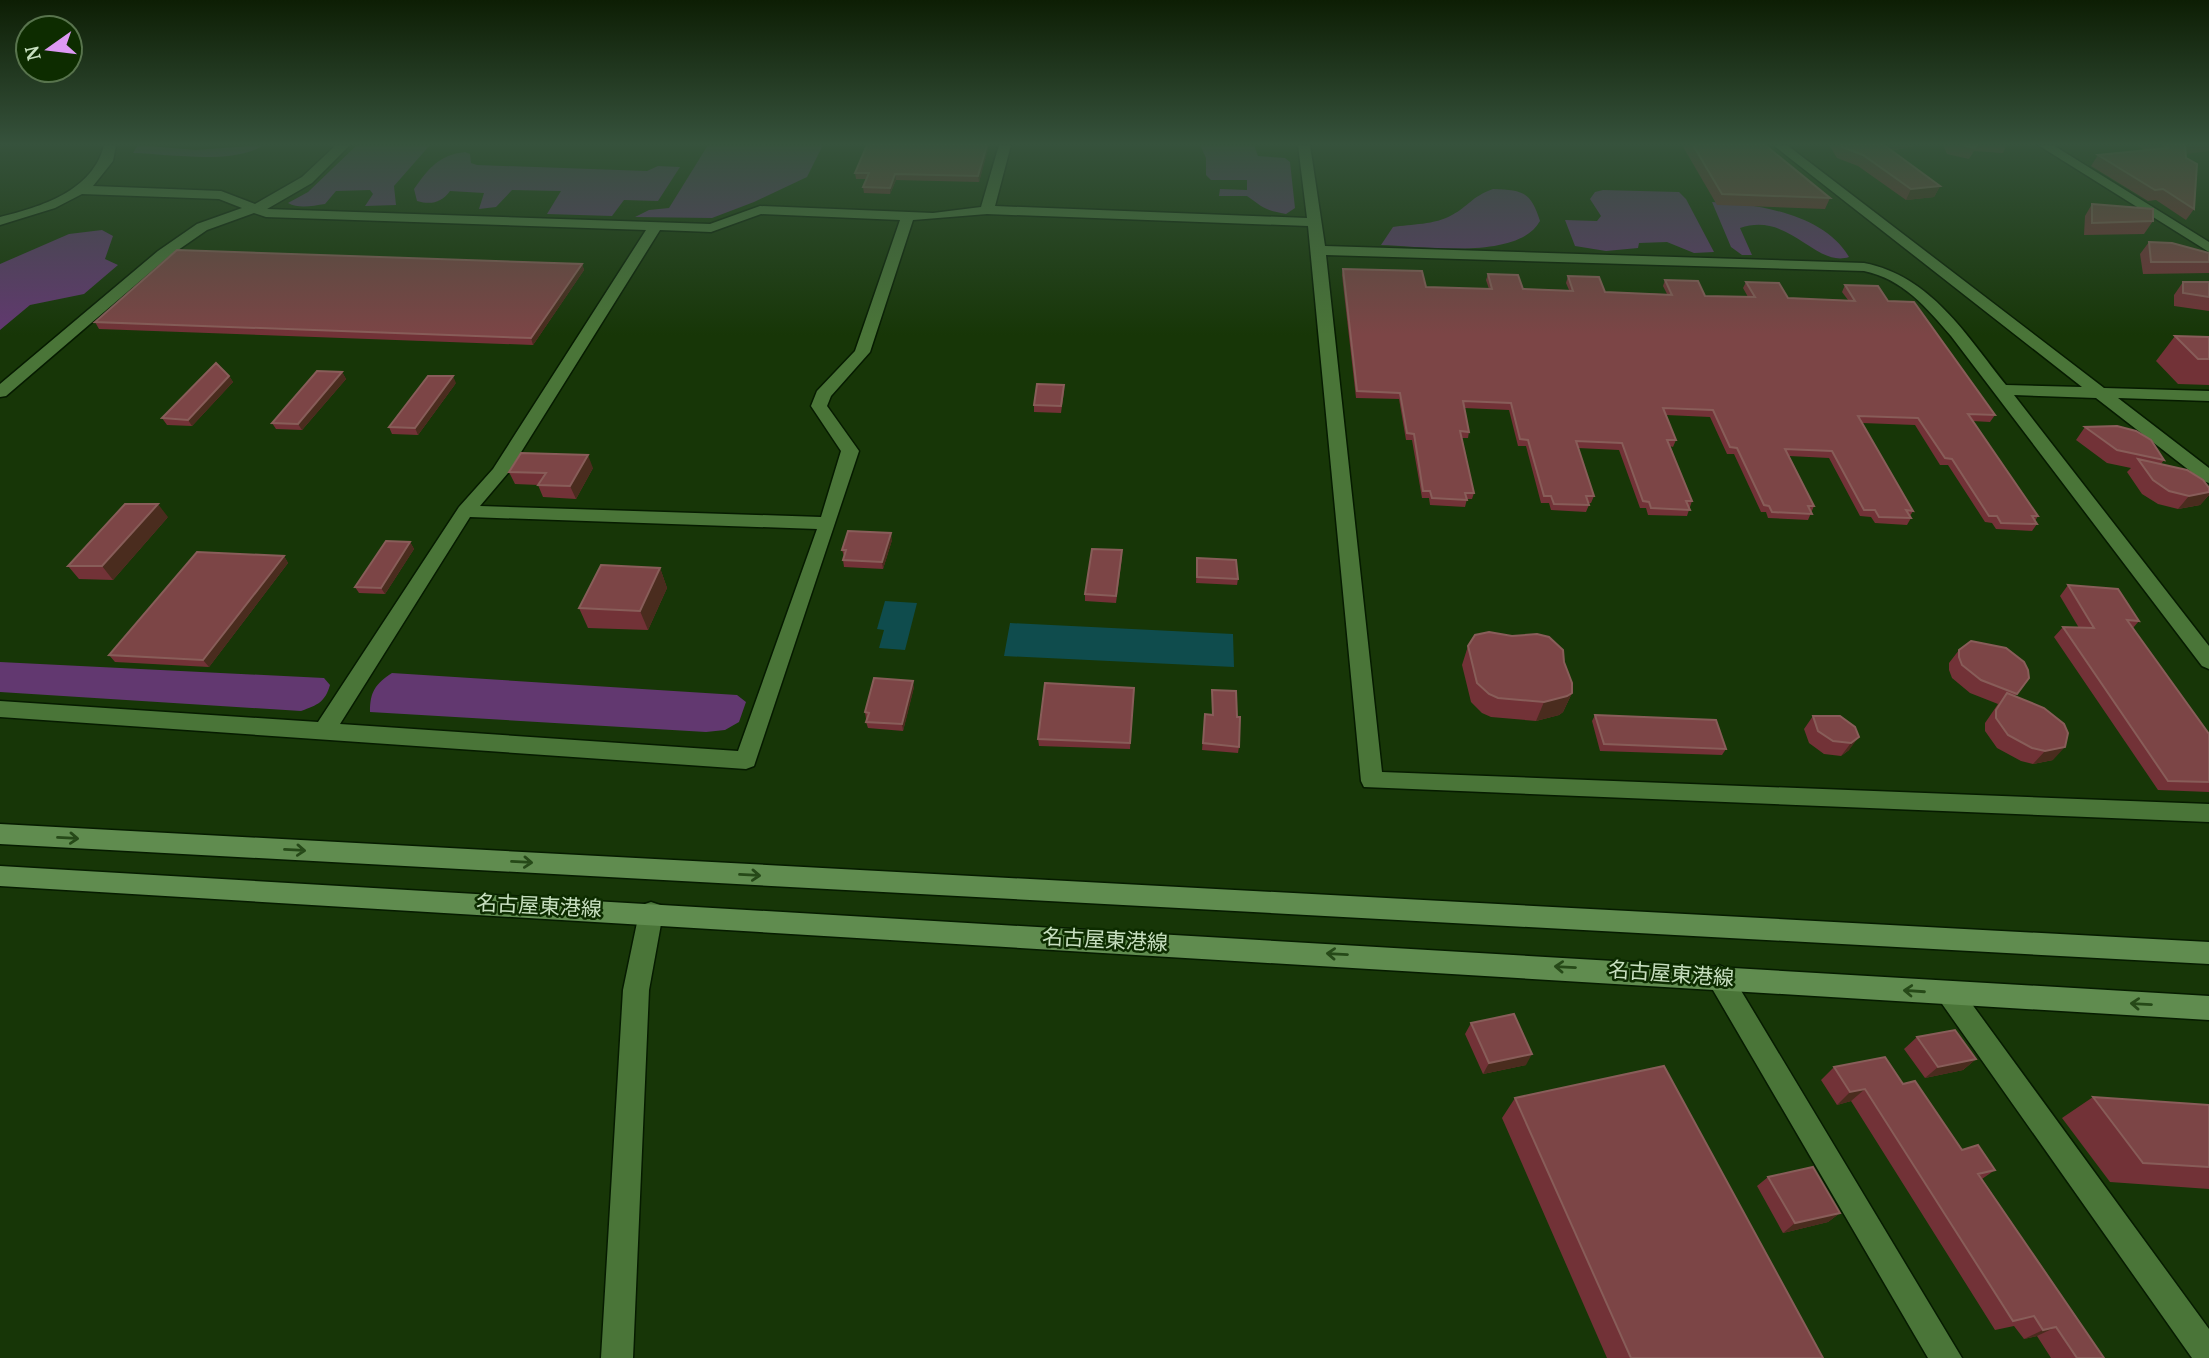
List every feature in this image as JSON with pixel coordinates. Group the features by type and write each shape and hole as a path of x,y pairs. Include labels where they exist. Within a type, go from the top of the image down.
{"main road":[{"name":"名古屋東港線","path":"0,834 2209,953"},
{"name":"名古屋東港線","path":"0,876 2209,1008"}],"street":[{"path":"0,221 42,208"},
{"path":"0,392 163,254 202,227 253,208"},
{"path":"255,208 266,213 711,228 761,210 908,216 987,210 1313,222"},
{"path":"1311,208 1318,250 1372,782 2209,813"},
{"path":"1861,208 2209,477"},
{"path":"2146,208 2209,248"},
{"path":"0,709 746,760 828,523 850,451 819,406 823,395 862,352 908,216"},
{"path":"323,733 465,511 499,472 656,226"},
{"path":"1318,250 1879,269 1895,275 1926,298 1957,333 2209,661"},
{"path":"2000,390 2209,396"},
{"path":"465,511 828,523"},
{"path":"617,1358 636,990 651,913"},
{"path":"1719,977 1946,1358"},
{"path":"1949,993 2209,1355"}],"shaded area":[{"path":"550,208 618,208 612,216 547,214"},
{"path":"737,208 712,218 635,217 649,210"},
{"path":"1266,208 1294,208 1286,214"},
{"path":"1463,208 1535,208 1540,221 1528,234 1512,242 1491,246 1443,248 1381,245 1393,227 1431,222"},
{"path":"1596,208 1691,208 1714,252 1694,253 1667,242 1639,243 1638,248 1606,251 1575,246 1565,220 1597,221 1601,216"},
{"path":"1715,208 1766,208 1788,214 1824,231 1838,242 1849,257 1825,255 1787,233 1758,225 1740,228 1752,255 1742,255 1731,247"},
{"path":"102,230 113,236 105,259 118,265 84,294 30,305 0,330 0,264 69,234"},
{"path":"0,662 324,678 330,685 320,702 301,711 0,692"},
{"path":"392,673 737,695 746,702 739,722 725,730 706,732 370,712 375,689"}],"water":[{"path":"885,601 917,603 905,650 879,648 884,630 877,629"},
{"path":"1010,623 1233,634 1234,667 1004,656"}],"building":[{"path":"2092,208 2153,209 2153,221 2092,223"},
{"path":"2149,242 2172,243 2209,253 2209,262 2151,262"},
{"path":"177,250 582,264 531,338 95,322"},
{"path":"1343,269 1422,271 1426,287 1492,289 1488,274 1518,275 1523,289 1573,291 1568,276 1599,277 1605,292 1672,295 1665,280 1698,281 1705,296 1755,297 1746,282 1779,283 1788,298 1855,301 1845,285 1878,286 1888,301 1914,302 1995,415 1968,414 2038,516 2032,516 2037,524 2001,523 1997,516 1989,516 1952,459 1945,458 1918,418 1858,416 1913,511 1906,510 1911,518 1879,517 1875,510 1864,510 1832,451 1785,449 1814,506 1808,506 1812,514 1772,512 1769,506 1764,505 1737,448 1730,447 1713,410 1663,408 1676,440 1667,440 1692,501 1686,501 1690,510 1651,508 1649,502 1643,501 1622,443 1576,441 1594,496 1586,496 1589,505 1554,504 1551,496 1544,496 1528,440 1520,439 1511,403 1463,401 1469,432 1460,431 1474,493 1465,493 1467,500 1432,498 1430,491 1423,491 1414,434 1407,433 1400,393 1357,391"},
{"path":"2183,282 2209,282 2209,297 2183,293"},
{"path":"2175,336 2209,337 2209,359 2198,359"},
{"path":"216,363 229,376 188,420 162,418"},
{"path":"317,371 342,372 298,424 272,423"},
{"path":"428,376 453,376 415,428 389,427"},
{"path":"1037,384 1064,385 1061,406 1034,405"},
{"path":"2117,426 2136,431 2151,440 2164,460 2117,450 2085,427"},
{"path":"521,453 588,455 570,486 538,485 546,473 509,472"},
{"path":"2138,459 2187,470 2203,480 2209,492 2189,496 2169,491 2153,480"},
{"path":"125,504 158,504 102,566 68,566"},
{"path":"848,531 891,533 882,562 843,560 846,550 842,550"},
{"path":"386,541 410,542 381,588 355,587"},
{"path":"1092,549 1122,550 1116,596 1085,594"},
{"path":"197,552 284,556 203,660 109,655"},
{"path":"1197,558 1236,560 1238,579 1197,577"},
{"path":"601,565 660,568 640,611 579,608"},
{"path":"2068,585 2118,589 2139,621 2127,620 2209,734 2209,782 2168,781 2063,627 2094,628"},
{"path":"1489,632 1549,637 1563,650 1572,693 1544,702 1498,698 1489,694 1477,683 1468,646 1475,635"},
{"path":"1971,641 2006,648 2024,662 2029,678 2017,694 1981,680 1962,665 1959,650"},
{"path":"874,678 913,681 902,724 866,722 869,713 865,712"},
{"path":"1045,683 1134,688 1130,743 1038,739"},
{"path":"1212,690 1236,691 1237,717 1240,717 1239,747 1203,743 1205,714 1213,715"},
{"path":"2007,693 2044,708 2064,724 2068,733 2065,747 2045,751 2032,748 2008,735 1996,718 1996,710"},
{"path":"1595,715 1716,720 1726,749 1604,744"},
{"path":"1813,716 1840,716 1855,727 1859,737 1851,743 1833,741 1818,731"},
{"path":"1514,1014 1532,1054 1489,1063 1471,1023"},
{"path":"1955,1030 1976,1059 1938,1067 1917,1037"},
{"path":"1885,1057 1903,1084 1915,1081 1962,1150 1978,1145 1995,1170 1978,1174 2104,1358 2077,1358 2056,1327 2043,1330 2034,1316 2013,1321 1865,1089 1850,1092 1834,1067"},
{"path":"1664,1066 1823,1358 1631,1358 1515,1098"},
{"path":"2093,1097 2209,1105 2209,1167 2143,1163"},
{"path":"1813,1167 1840,1213 1795,1223 1768,1177"}]}
